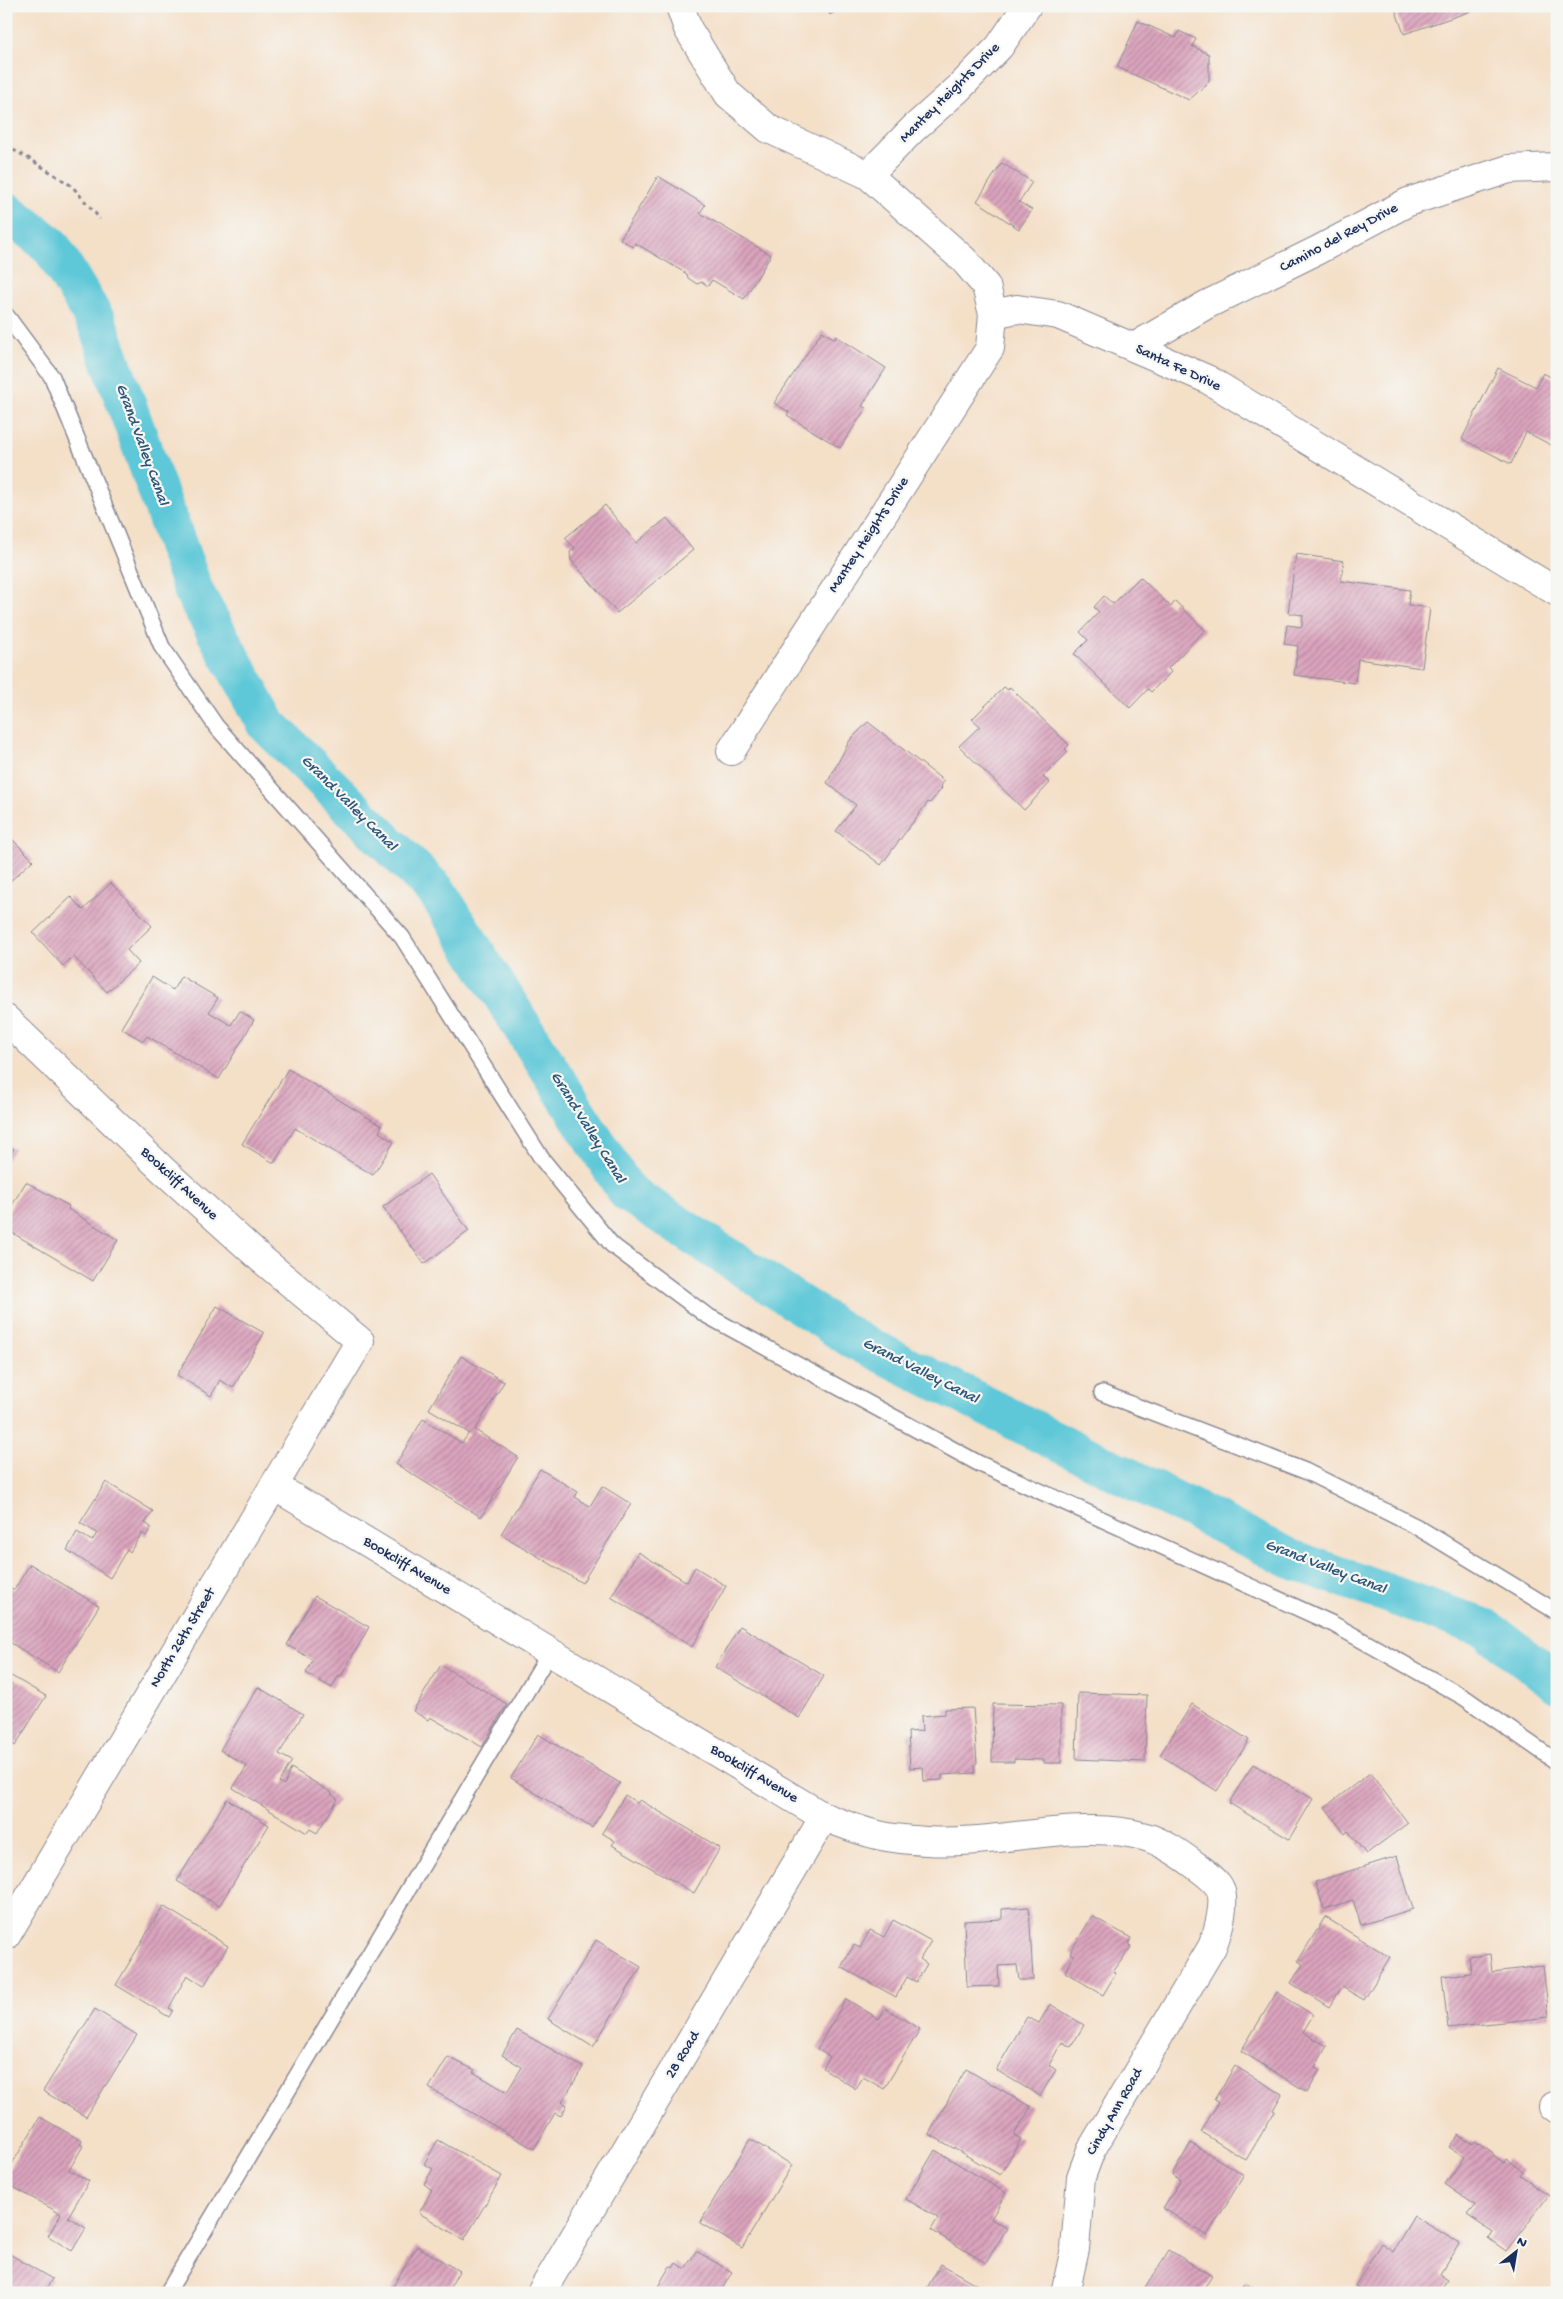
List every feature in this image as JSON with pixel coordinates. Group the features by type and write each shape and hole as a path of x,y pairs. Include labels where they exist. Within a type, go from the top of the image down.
{"street":[{"path":"680,6 688,29 728,94 769,129 868,175 964,260 986,286 994,314"},
{"name":"Mantey Heights Drive","path":"868,175 999,47 1026,6"},
{"name":"Camino del Rey Drive","path":"1134,347 1206,305 1318,250 1408,202 1509,169 1557,167"},
{"name":"Santa Fe Drive","path":"994,314 1017,309 1058,315 1207,378 1557,592"},
{"name":"Mantey Heights Drive","path":"731,751 990,348 994,314"},
{"name":"Bookcliff Avenue","path":"6,1019 163,1170 259,1256 360,1341"},
{"name":"North 26th Street","path":"6,1936 360,1341"},
{"name":"Bookcliff Avenue","path":"274,1486 824,1817 875,1835 928,1842 978,1840 1086,1830 1117,1832 1146,1837 1175,1851 1202,1870 1218,1885 1222,1896 1220,1926 1212,1947"},
{"name":"28 Road","path":"541,2293 824,1817"},
{"name":"Cindy Ann Road","path":"1065,2293 1075,2249 1081,2177 1091,2150 1212,1947"}],"lane":[{"path":"6,315 52,378 162,647 216,726 402,937 542,1159 612,1245 706,1315 978,1463 1333,1624 1465,1698 1557,1762"},
{"path":"1102,1393 1305,1471 1417,1527 1557,1612"},
{"path":"166,2293 550,1652"}],"path":[{"path":"6,146 30,158 72,186 100,219"}],"building":[{"path":"824,6 842,6 830,15"},
{"path":"1394,6 1483,6 1483,7 1404,34"},
{"path":"1138,21 1176,38 1179,31 1196,39 1192,46 1209,54 1209,82 1189,100 1117,67"},
{"path":"1002,163 1032,182 1019,202 1032,210 1019,229 977,201"},
{"path":"658,176 705,205 700,213 771,255 744,299 712,280 708,286 702,282 697,284 688,278 687,274 635,243 633,247 620,239"},
{"path":"822,331 835,339 836,336 886,368 862,406 866,408 840,448 787,415 789,412 774,403"},
{"path":"1498,368 1536,387 1543,373 1557,380 1557,448 1526,432 1511,464 1462,439"},
{"path":"605,505 636,543 667,518 693,550 617,613 571,560 570,552 575,548 565,538"},
{"path":"1296,554 1344,561 1341,581 1410,590 1408,605 1430,608 1422,668 1358,659 1355,683 1294,675 1298,646 1284,644 1287,625 1302,627 1303,615 1288,613"},
{"path":"1140,577 1171,607 1175,601 1205,630 1168,668 1171,672 1151,692 1148,689 1130,708 1074,654 1088,640 1080,632 1099,612 1094,607 1104,596 1113,604"},
{"path":"1004,687 1008,690 1010,687 1069,745 1065,749 1068,752 1043,777 1050,783 1024,810 959,746 980,726 972,719"},
{"path":"868,722 944,781 940,786 942,788 930,803 928,802 881,865 836,831 856,805 827,783 850,740"},
{"path":"6,833 33,860 6,885"},
{"path":"111,883 152,926 127,950 139,963 107,992 73,956 63,966 33,933 71,897 83,910"},
{"path":"181,976 218,998 209,1012 231,1025 240,1011 254,1020 219,1079 147,1036 143,1041 121,1028 152,977 173,990"},
{"path":"288,1069 382,1126 379,1132 394,1142 373,1175 295,1128 274,1163 242,1144"},
{"path":"6,1144 14,1149 6,1162"},
{"path":"429,1174 469,1231 424,1264 383,1207"},
{"path":"26,1182 69,1206 68,1209 118,1240 93,1281 6,1229 6,1215"},
{"path":"217,1306 264,1333 233,1388 220,1380 211,1396 177,1375"},
{"path":"461,1356 504,1382 475,1430 518,1457 481,1517 396,1464 423,1419 462,1443 469,1433 429,1409"},
{"path":"540,1469 578,1492 575,1497 590,1506 602,1486 631,1504 582,1583 501,1534"},
{"path":"106,1482 153,1511 145,1523 151,1527 146,1536 142,1533 130,1552 127,1549 110,1578 67,1550 77,1532 92,1541 97,1533 80,1523"},
{"path":"638,1552 687,1582 695,1567 726,1586 692,1647 611,1597"},
{"path":"30,1564 99,1606 58,1672 6,1640 6,1585 14,1590"},
{"path":"315,1596 369,1627 332,1688 306,1673 313,1660 287,1645"},
{"path":"740,1626 824,1676 799,1718 715,1667"},
{"path":"441,1665 507,1704 482,1747 430,1717 428,1720 413,1711"},
{"path":"6,1673 46,1696 15,1746 6,1740"},
{"path":"258,1687 303,1714 279,1754 292,1761 279,1782 284,1785 291,1768 332,1793 338,1799 317,1833 310,1829 307,1833 233,1788 247,1766 220,1750"},
{"path":"1078,1693 1147,1695 1145,1762 1076,1759"},
{"path":"993,1704 1061,1705 1061,1763 1044,1763 1044,1760 1014,1759 1014,1762 992,1762"},
{"path":"1192,1704 1249,1740 1217,1791 1160,1755"},
{"path":"973,1708 977,1763 975,1764 975,1773 942,1775 942,1780 924,1781 923,1767 910,1768 908,1732 922,1731 921,1716 945,1714 945,1709"},
{"path":"538,1734 620,1783 592,1828 511,1778"},
{"path":"1253,1764 1313,1799 1289,1839 1229,1803"},
{"path":"1370,1773 1408,1823 1366,1854 1348,1831 1345,1834 1325,1807"},
{"path":"625,1795 637,1803 640,1800 720,1848 694,1893 612,1845 615,1841 602,1833"},
{"path":"227,1799 269,1825 219,1906 177,1881"},
{"path":"1397,1856 1413,1909 1361,1925 1353,1900 1324,1909 1315,1882"},
{"path":"163,1906 228,1946 204,1986 187,1975 169,2008 173,2010 169,2017 116,1985"},
{"path":"1029,1907 1033,1980 1019,1980 1017,1965 998,1966 999,1986 967,1987 964,1921 1002,1919 1002,1909"},
{"path":"1092,1916 1131,1938 1129,1942 1131,1947 1113,1972 1116,1973 1103,1995 1065,1972 1074,1956 1070,1953"},
{"path":"1325,1917 1390,1957 1364,2000 1342,1987 1329,2007 1291,1983 1303,1964 1298,1961"},
{"path":"893,1920 931,1941 920,1959 927,1964 916,1982 907,1977 896,1997 841,1967 854,1945 860,1948 870,1930 884,1937"},
{"path":"596,1940 641,1967 593,2047 548,2019"},
{"path":"1490,1954 1492,1972 1543,1966 1549,2017 1448,2028 1442,1976 1471,1973 1469,1957"},
{"path":"1277,1992 1313,2015 1303,2032 1327,2046 1315,2067 1320,2070 1307,2092 1241,2051"},
{"path":"846,1999 879,2019 885,2008 920,2029 884,2089 863,2077 856,2089 823,2068 830,2057 817,2049"},
{"path":"1050,2004 1084,2025 1071,2047 1062,2042 1049,2065 1056,2070 1040,2096 996,2070 1027,2017 1039,2023"},
{"path":"95,2009 137,2035 86,2117 43,2091"},
{"path":"517,2030 583,2067 562,2102 567,2105 561,2116 555,2113 534,2149 429,2088 448,2057 475,2070 473,2072 507,2092 522,2067 502,2055"},
{"path":"1235,2066 1282,2094 1273,2110 1275,2111 1246,2160 1201,2132 1218,2103 1214,2100"},
{"path":"966,2069 1031,2107 1014,2135 1021,2139 1000,2175 929,2134"},
{"path":"40,2117 82,2141 80,2144 83,2146 69,2170 89,2181 68,2217 86,2228 72,2251 48,2236 61,2214 6,2183 6,2174"},
{"path":"1458,2135 1473,2144 1475,2141 1504,2163 1507,2159 1523,2171 1520,2175 1549,2195 1506,2251 1488,2238 1492,2232 1467,2215 1475,2205 1445,2184 1464,2157 1449,2147"},
{"path":"750,2139 792,2165 742,2248 700,2223"},
{"path":"438,2140 502,2176 464,2240 419,2213 432,2190 424,2184 433,2169 424,2164"},
{"path":"1191,2143 1244,2175 1207,2236 1163,2208 1181,2180 1172,2175"},
{"path":"935,2150 1006,2193 991,2219 1007,2228 986,2263 931,2230 938,2218 906,2199"},
{"path":"1414,2216 1459,2243 1440,2274 1448,2279 1439,2293 1366,2293 1355,2286 1381,2243 1393,2251"},
{"path":"417,2246 459,2271 447,2293 389,2293"},
{"path":"1169,2250 1212,2276 1201,2293 1142,2293"},
{"path":"696,2251 732,2272 720,2293 660,2293 656,2290 670,2266 673,2268 676,2263 685,2269"},
{"path":"6,2252 52,2279 43,2293 6,2293"},
{"path":"941,2264 984,2289 982,2293 924,2293"},
{"path":"1245,2283 1261,2293 1239,2293"}],"waterway":[{"name":"Grand Valley Canal","path":"6,211 51,246 97,323 194,592 267,724 437,892 627,1192 853,1339 1291,1559 1487,1629 1557,1683"}]}
